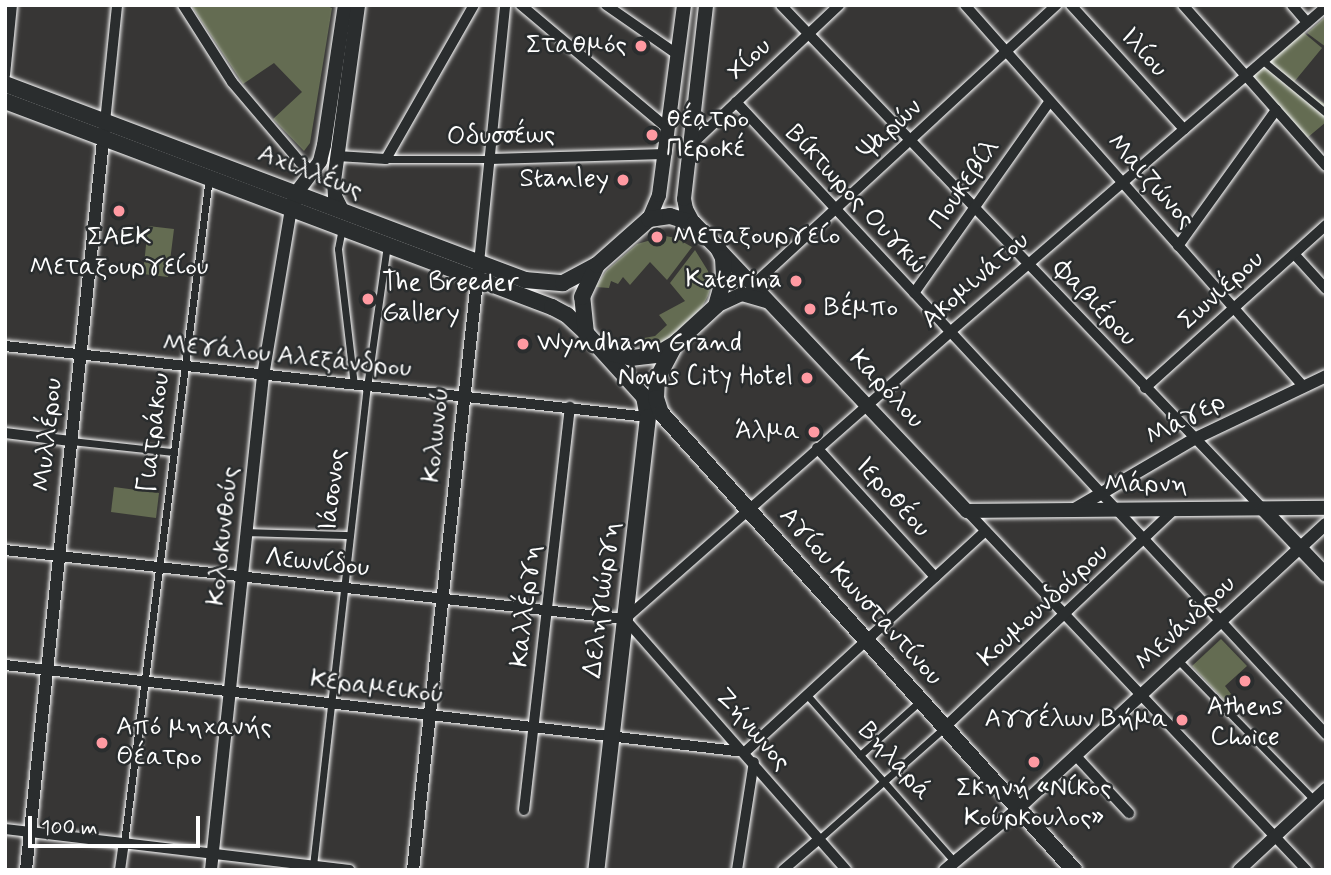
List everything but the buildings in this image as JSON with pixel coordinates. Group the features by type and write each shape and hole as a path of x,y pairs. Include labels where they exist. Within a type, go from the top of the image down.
{"main road":[{"path":"294,202 313,172 324,145 344,5"},
{"path":"343,220 334,190 358,5"},
{"path":"648,417 644,397 586,333 582,297 597,265 649,219 659,195 684,5"},
{"path":"706,5 684,199 695,224 718,248 725,271 716,306"},
{"name":"Αχιλλέως","path":"5,83 209,178 294,202"},
{"name":"Αχιλλέως","path":"5,102 104,130 478,271 567,314 586,333"},
{"path":"649,219 670,216 695,224"},
{"name":"Αχιλλέως","path":"343,220 387,245 478,271 525,281 547,284 574,280 597,265"},
{"name":"Καρόλου","path":"718,248 967,511"},
{"path":"604,351 640,359 656,355 676,344 716,306 742,294 769,302"},
{"name":"Αγίου Κωνσταντίνου","path":"676,344 657,379 656,398 661,413 1074,870"},
{"name":"Δεληγιώργη","path":"596,870 648,417"},
{"name":"Μάρνη","path":"967,511 1326,508"},
{"path":"1263,509 1326,575"}],"street":[{"path":"5,75 12,5"},
{"name":"Μυλλέρου","path":"26,870 117,5"},
{"path":"183,5 232,82 277,136 313,172"},
{"path":"355,26 365,5"},
{"path":"386,159 474,5"},
{"name":"Κολωνού","path":"413,870 505,5"},
{"path":"521,5 668,129"},
{"path":"606,5 678,55"},
{"name":"Φαβιέρου","path":"780,5 1263,509"},
{"name":"Χίου","path":"690,145 839,5"},
{"name":"Μαιζώνος","path":"965,5 1303,386"},
{"name":"Ψαρών","path":"753,285 1056,5"},
{"name":"Ιλίου","path":"1071,5 1184,129"},
{"path":"1183,5 1326,166"},
{"path":"1292,5 1307,22"},
{"name":"Ακομινάτου","path":"625,619 1027,264 1325,8"},
{"path":"1263,61 1326,113"},
{"name":"Πουκεβίλ","path":"914,293 1050,101"},
{"name":"Βίκτωρος Ουγκώ","path":"736,102 1326,734"},
{"path":"1178,246 1276,110"},
{"name":"Οδυσσέως","path":"337,156 490,159 665,154"},
{"name":"Γιατράκου","path":"124,843 209,178"},
{"name":"Κολοκυνθούς","path":"211,870 263,376 294,202"},
{"path":"343,220 338,249 354,385"},
{"name":"Σωνιέρου","path":"1145,388 1326,225"},
{"name":"Ιάσονος","path":"313,866 349,535 387,245"},
{"path":"1294,254 1326,289"},
{"name":"Μεγάλου Αλεξάνδρου","path":"5,346 648,417"},
{"name":"Μάγερ","path":"1072,510 1194,439 1326,376"},
{"name":"Καλλέργη","path":"524,810 570,407"},
{"path":"5,433 173,452"},
{"name":"Ιεροθέου","path":"817,448 935,577"},
{"name":"Κουμουνδούρου","path":"783,870 945,727 1175,509"},
{"path":"967,511 1306,870"},
{"name":"Μενάνδρου","path":"948,864 1019,808 1326,524"},
{"path":"745,752 985,531"},
{"path":"247,532 349,535"},
{"name":"Λεωνίδου","path":"5,550 625,619"},
{"name":"Ζήνωνος","path":"625,619 754,762 846,870"},
{"path":"1180,661 1314,800"},
{"name":"Κεραμεικού","path":"5,665 745,752"},
{"name":"Βηλαρά","path":"807,695 884,783 948,864"},
{"path":"860,755 921,700"},
{"path":"1076,756 1129,813"},
{"path":"737,870 754,762"},
{"path":"1239,870 1326,789"},
{"path":"5,828 213,854 277,866 350,870"},
{"path":"120,870 124,843"}],"green space":[{"path":"191,5 325,5 332,8 310,143 304,151 273,119 302,92 274,63 243,84"},
{"path":"1326,18 1326,47 1307,33"},
{"path":"1303,32 1322,48 1294,82 1326,105 1326,122 1307,138 1253,76"},
{"path":"148,226 174,229 168,277 143,274"},
{"path":"665,236 676,238 692,247 667,280 650,262 630,285 623,277 618,284 611,281 609,288 596,287 606,271 637,244"},
{"path":"695,250 708,271 711,286 708,296 702,307 665,342 646,348 644,338 655,336 667,325 659,315 685,301 670,283"},
{"path":"114,487 159,493 156,518 111,512"},
{"path":"1221,639 1247,666 1225,686 1231,694 1224,700 1192,666"}],"place":[{"name":"Σταθμός","path":"641,46"},
{"name":"θέατρο Περοκέ","path":"652,135"},
{"name":"Stanley","path":"623,180"},
{"name":"ΣΑΕΚ Μεταξουργείου","path":"119,211"},
{"name":"Μεταξουργείο","path":"657,237"},
{"name":"Katerina","path":"796,281"},
{"name":"The Breeder Gallery","path":"368,299"},
{"name":"Βέμπο","path":"810,309"},
{"name":"Wyndham Grand","path":"523,344"},
{"name":"Novus City Hotel","path":"807,378"},
{"name":"Άλμα","path":"814,432"},
{"name":"Athens Choice","path":"1245,681"},
{"name":"Αγγέλων Βήμα","path":"1182,720"},
{"name":"Από μηχανής Θέατρο","path":"102,743"},
{"name":"Σκηνή «Νίκος Κούρκουλος»","path":"1034,762"}]}
